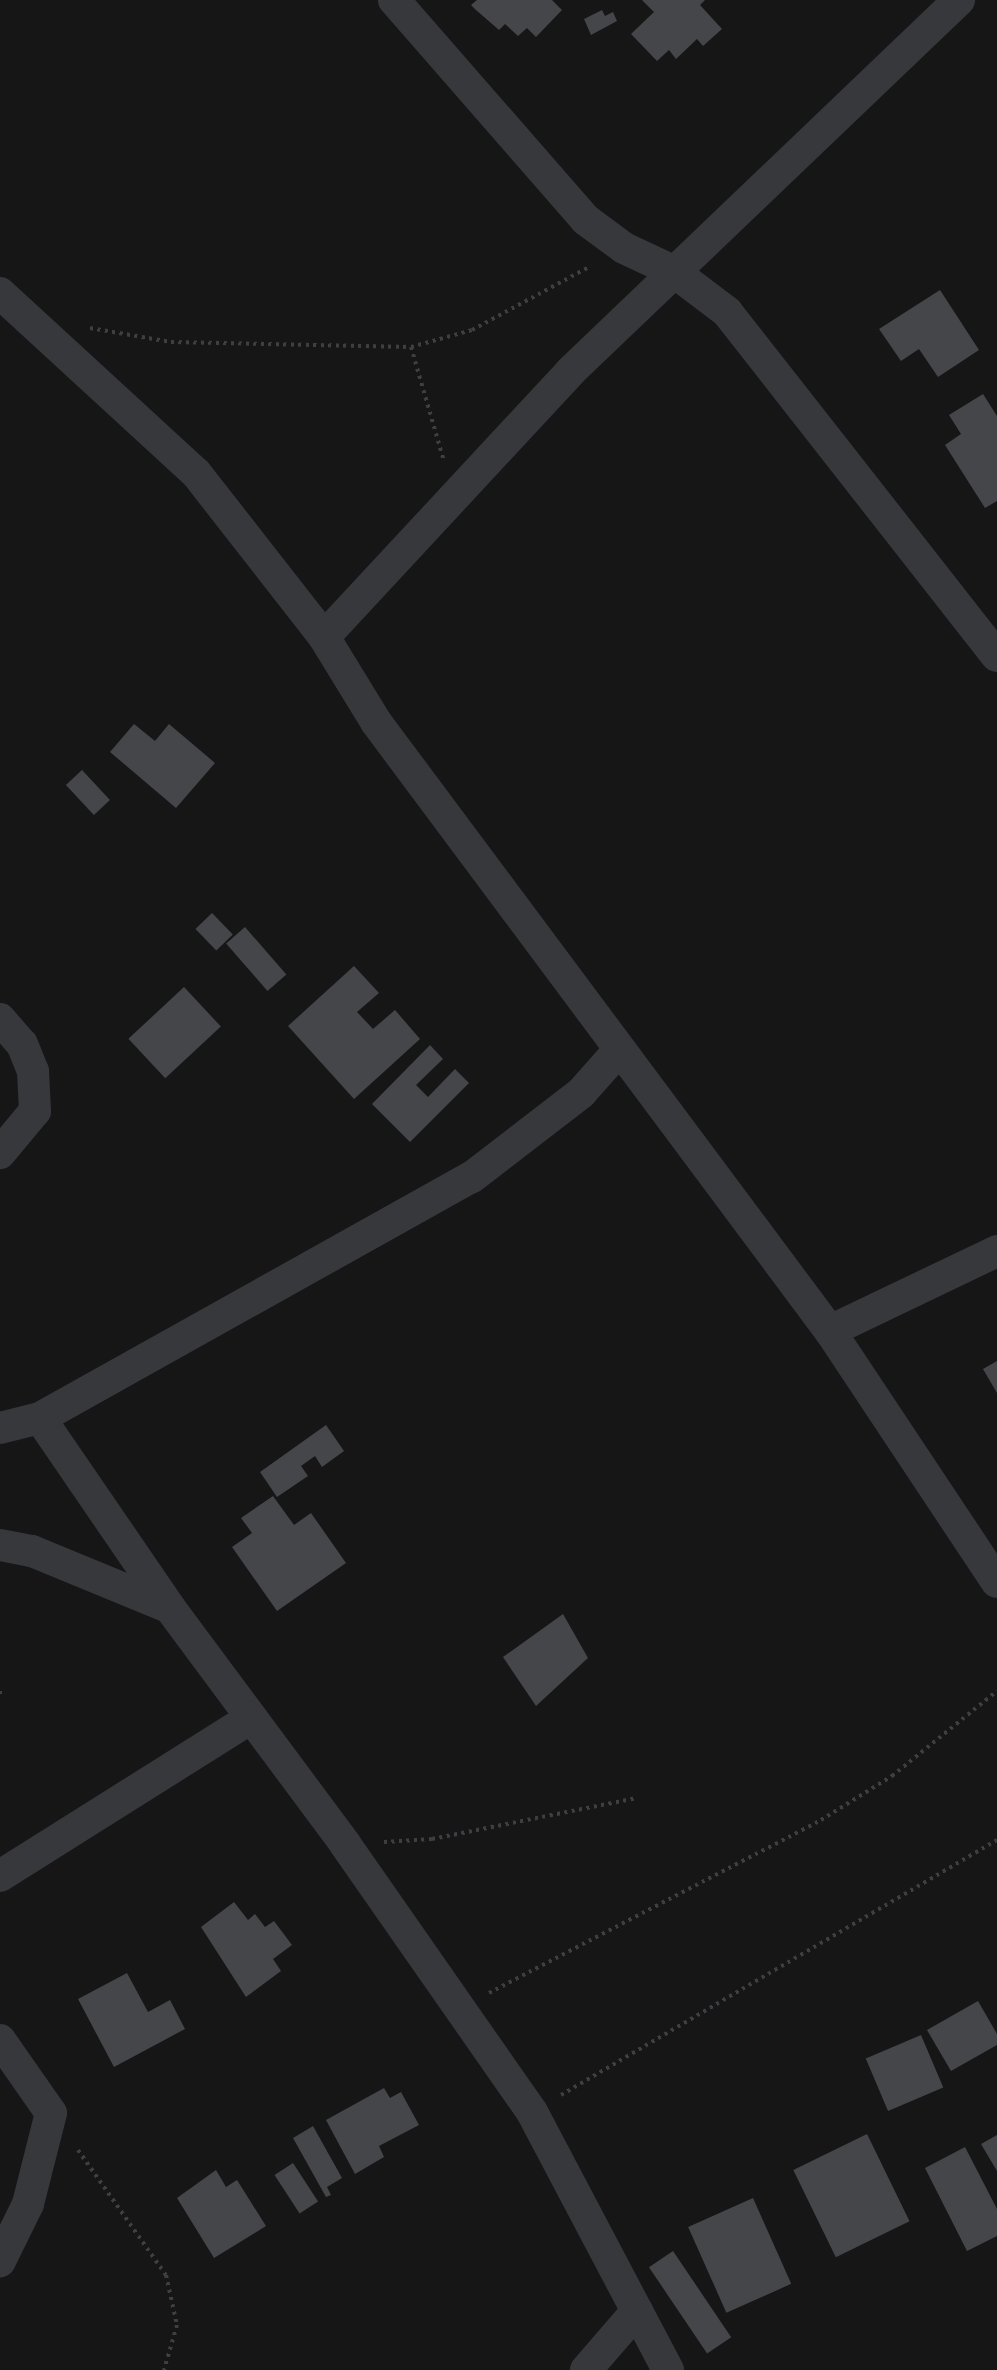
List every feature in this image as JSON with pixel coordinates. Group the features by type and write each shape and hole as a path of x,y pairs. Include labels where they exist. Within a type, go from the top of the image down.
{"street":[{"path":"394,0 482,108 586,220 624,248 673,271 727,312 769,361 997,656"},
{"path":"324,637 453,492 673,271 959,0"},
{"path":"1,295 196,473 324,637 376,722 830,1331 997,1582"},
{"path":"0,1019 22,1044 33,1071 35,1111 0,1153"},
{"path":"0,1428 40,1418 472,1177 581,1093 620,1050"},
{"path":"830,1331 997,1251"},
{"path":"40,1418 170,1608 345,1844 461,2006 532,2112 668,2370"},
{"path":"0,1545 32,1551 170,1608"},
{"path":"0,1876 250,1718"},
{"path":"0,2040 51,2113 28,2204 0,2261"},
{"path":"586,2370 637,2311"}],"path":[{"path":"82,327 171,342 411,347 472,330 624,248"},
{"path":"411,347 453,492"},
{"path":"461,2006 821,1820 892,1776 997,1691"},
{"path":"345,1844 432,1839 637,1798"},
{"path":"532,2112 997,1840"},
{"path":"51,2113 166,2275 177,2325 164,2370"}],"building":[{"path":"477,0 552,0 562,10 536,37 527,28 518,36 505,24 499,30 476,10 471,5"},
{"path":"642,0 705,0 700,5 722,29 703,46 697,39 676,59 669,50 657,61 631,34 654,12"},
{"path":"602,10 605,16 613,12 617,21 591,35 584,19"},
{"path":"940,290 979,350 938,377 919,349 901,361 879,329"},
{"path":"983,394 997,416 997,501 985,508 945,445 961,434 949,415"},
{"path":"134,724 155,741 169,724 215,763 176,808 110,752"},
{"path":"82,770 110,800 94,815 66,785"},
{"path":"212,913 233,935 216,951 195,929"},
{"path":"245,927 286,975 267,991 226,943"},
{"path":"354,966 379,993 357,1012 373,1029 395,1010 420,1039 354,1099 288,1026"},
{"path":"184,987 221,1026 165,1078 128,1039"},
{"path":"430,1045 443,1059 416,1085 428,1097 455,1069 469,1083 410,1142 372,1104"},
{"path":"997,1361 997,1393 983,1369"},
{"path":"326,1425 344,1451 322,1467 315,1456 301,1466 308,1476 277,1497 260,1472"},
{"path":"273,1496 294,1525 311,1513 346,1563 277,1611 232,1547 252,1533 241,1518"},
{"path":"563,1614 588,1658 536,1706 503,1657"},
{"path":"234,1902 248,1920 255,1914 265,1927 274,1921 292,1945 273,1959 281,1971 246,1997 201,1927"},
{"path":"127,1973 148,2012 170,2000 185,2029 114,2067 78,1999"},
{"path":"978,2001 997,2034 997,2045 951,2071 927,2030"},
{"path":"921,2035 943,2087 888,2111 866,2058"},
{"path":"384,2088 390,2098 401,2092 419,2125 379,2146 384,2157 355,2174 326,2120"},
{"path":"313,2126 342,2178 327,2187 331,2195 326,2197 293,2138"},
{"path":"867,2134 910,2221 836,2257 793,2170"},
{"path":"997,2135 997,2171 981,2144"},
{"path":"965,2147 997,2209 997,2236 967,2251 925,2168"},
{"path":"293,2163 318,2202 300,2214 275,2175"},
{"path":"216,2170 226,2187 237,2180 266,2226 214,2258 177,2198"},
{"path":"753,2198 791,2284 726,2313 688,2227"},
{"path":"673,2251 731,2337 707,2353 649,2267"}]}
